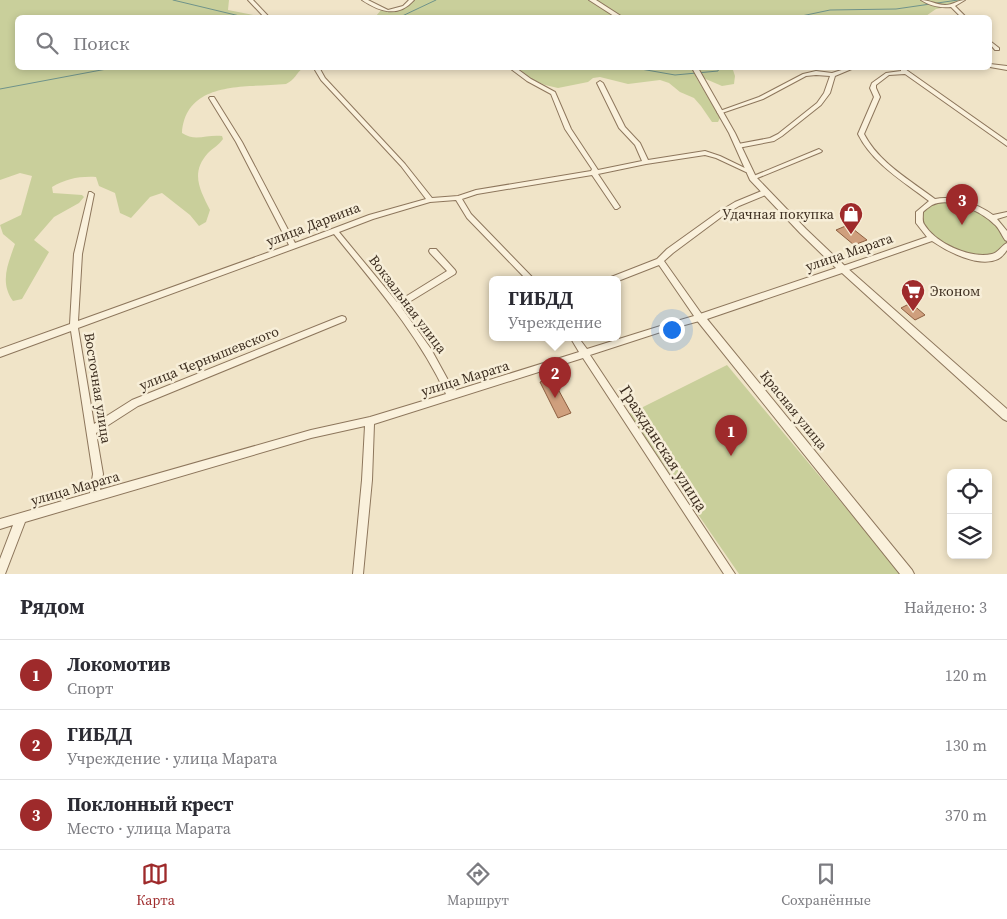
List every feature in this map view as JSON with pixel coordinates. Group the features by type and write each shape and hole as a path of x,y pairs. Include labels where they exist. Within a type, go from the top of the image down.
{"street":[{"path":"250,0 265,15"},
{"path":"364,0 387,11 405,7 412,0"},
{"path":"592,0 617,15"},
{"path":"923,0 935,5 954,6 964,0"},
{"path":"954,6 962,15"},
{"path":"992,44 997,49"},
{"path":"992,66 1007,68"},
{"path":"318,70 323,79 404,165 430,200"},
{"path":"516,70 529,80 553,93 562,118 578,147 595,169 594,173 617,207"},
{"path":"696,70 738,146 751,174 766,192 843,269 1007,416"},
{"path":"720,112 761,98 804,75 816,73 833,75 845,70"},
{"path":"903,70 1007,144"},
{"path":"906,72 888,74 874,84 876,97 862,134 864,140 878,156 933,201"},
{"path":"738,146 772,140 780,135 819,104 826,93 833,75"},
{"path":"600,83 622,128 638,144 646,162"},
{"path":"212,98 239,142 293,247"},
{"path":"751,174 818,151"},
{"name":"улица Дарвина","path":"0,353 293,247 371,216 430,200 458,198 476,192 706,153 718,156 751,174"},
{"path":"621,276 660,262 670,251 722,213 737,204 766,192"},
{"name":"Восточная улица","path":"91,194 78,254 74,326 98,474 94,496"},
{"path":"458,198 468,216 527,276"},
{"path":"1007,238 1000,226 992,218 968,205 943,200 933,201 924,205 919,211 918,220 923,229 932,238 960,254 976,258 1004,256 1007,246"},
{"path":"992,218 1007,214"},
{"name":"Вокзальная улица","path":"336,231 396,306 429,352 452,396"},
{"name":"улица Марата","path":"0,524 311,434 370,421 452,396 700,318 932,238"},
{"path":"396,306 452,272 433,251"},
{"name":"Красная улица","path":"660,262 700,318 908,574"},
{"name":"улица Чернышевского","path":"91,432 135,403 342,319"},
{"name":"Гражданская улица","path":"576,341 730,574"},
{"path":"358,574 367,480 370,421"},
{"path":"0,573 22,518"}],"green space":[{"path":"0,0 229,0 228,10 253,15 15,15 15,70 301,70 286,84 237,87 207,95 195,103 186,116 182,133 192,137 222,136 223,139 208,153 199,168 198,182 210,210 206,222 199,226 190,215 162,193 150,197 131,218 120,213 115,193 99,186 96,177 73,179 52,187 53,193 82,195 84,197 79,203 54,217 34,240 49,252 22,299 13,301 7,288 6,274 15,244 3,234 0,225 21,215 32,176 20,173 0,180"},
{"path":"412,0 963,0 953,6 936,9 927,15 377,15 381,10 394,10"},
{"path":"520,70 733,70 735,76 734,84 722,86 701,77 696,77 720,118 718,122 712,122 694,98 680,92 669,83 660,80 628,84 600,77 593,78 588,82 558,88 531,79"},
{"path":"933,201 957,202 982,212 1002,230 1007,246 990,258 960,254 923,229 919,211 924,205"},
{"path":"727,365 901,574 739,574 629,414"}],"building":[{"name":"Удачная покупка","path":"848,225 867,240 854,245 836,230"},
{"name":"Эконом","path":"911,303 925,315 915,320 901,308"},
{"path":"552,378 571,413 558,418 540,382"}],"waterway":[{"path":"173,0 236,15"},
{"path":"404,15 436,0"},
{"path":"806,15 830,10 896,9 958,0"},
{"path":"0,89 101,70"},
{"path":"646,70 675,75 718,70"}],"place":[{"name":"Поклонный крест","path":"962,225"},
{"name":"Удачная покупка","path":"851,235"},
{"name":"Эконом","path":"913,312"},
{"name":"ГИБДД","path":"555,398"},
{"name":"Локомотив","path":"731,456"}]}
